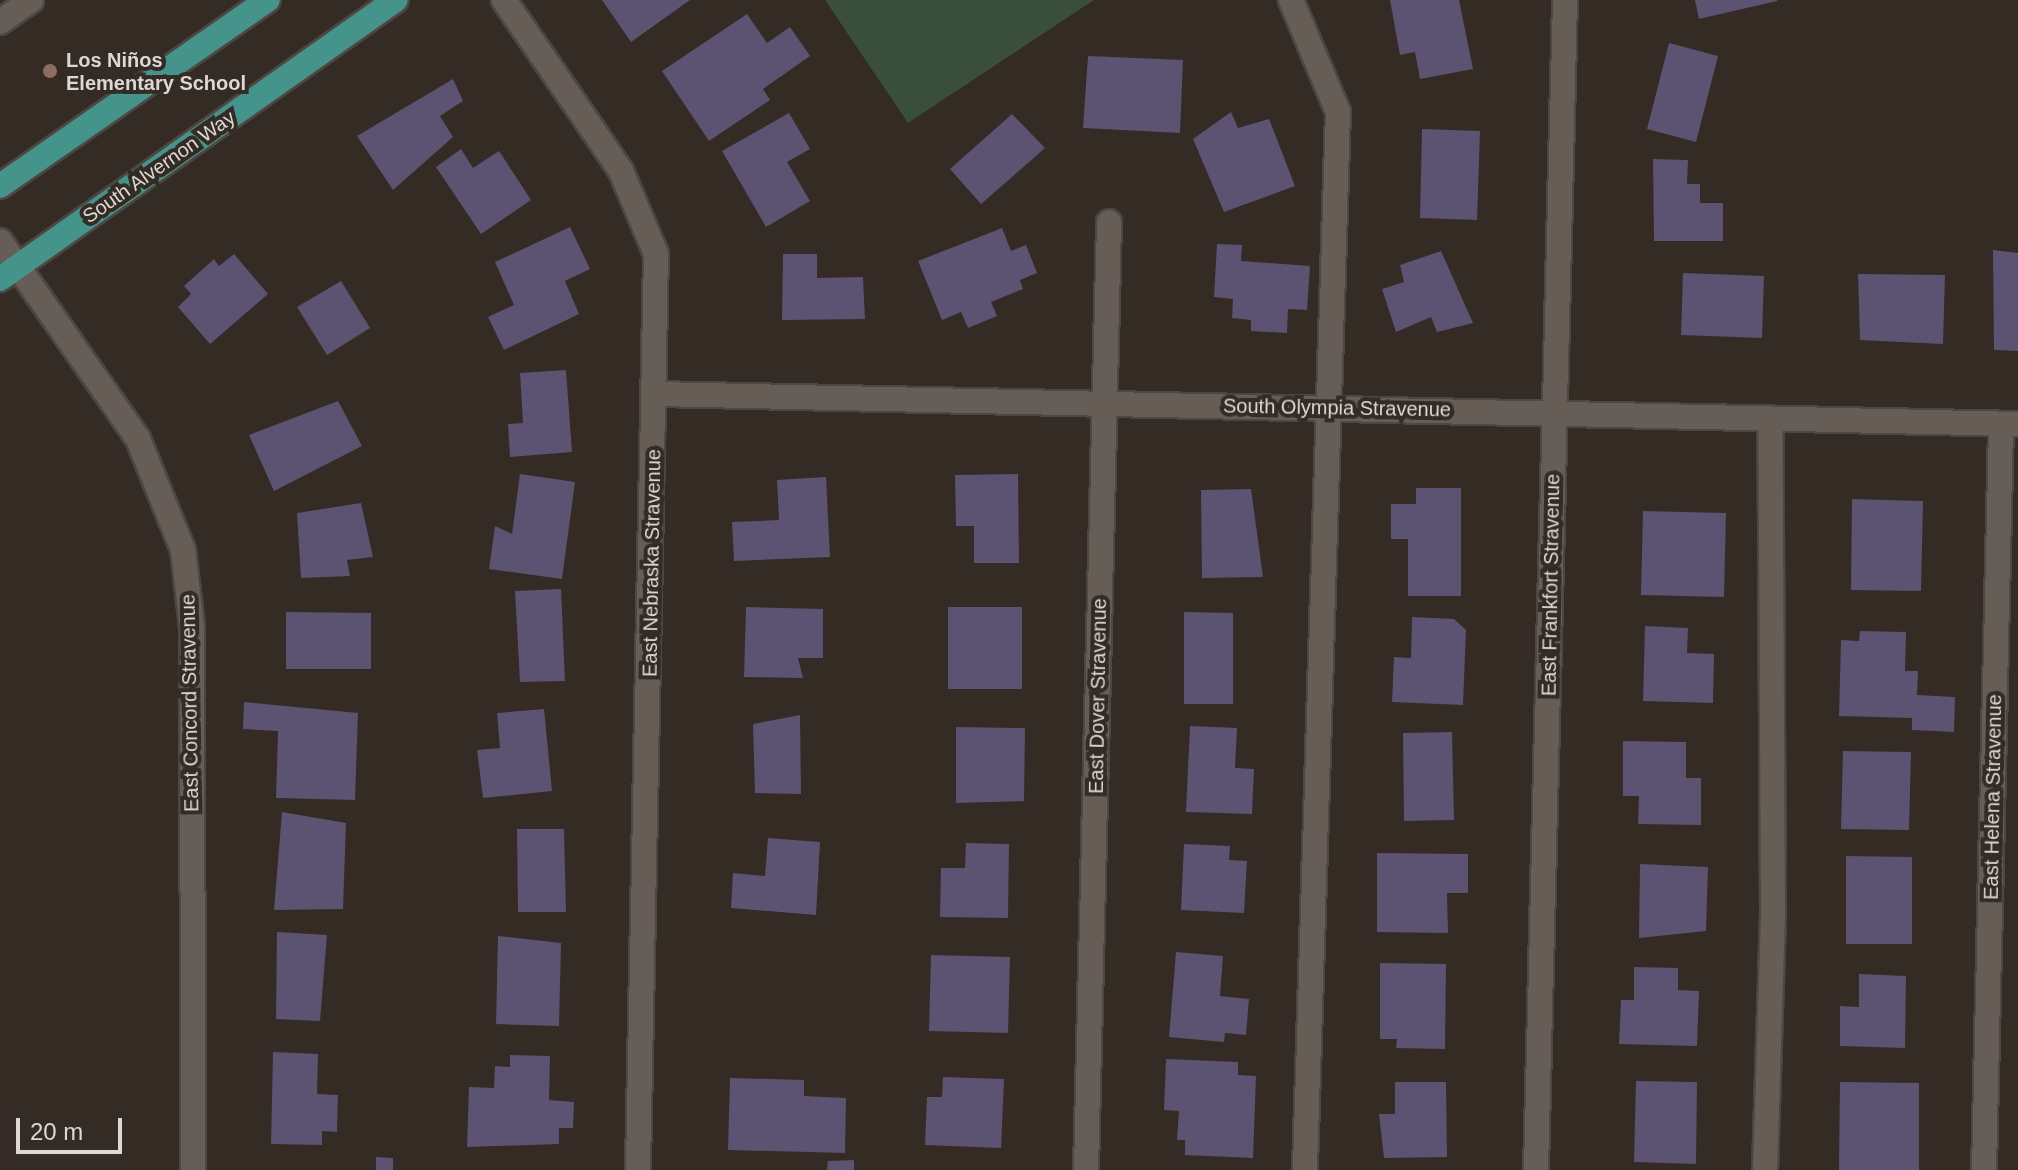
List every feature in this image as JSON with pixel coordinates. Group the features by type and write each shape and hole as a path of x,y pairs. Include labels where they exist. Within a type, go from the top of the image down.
{"main road":[{"path":"0,186 268,0"},
{"name":"South Alvernon Way","path":"9,272 396,0"}],"street":[{"path":"0,22 31,0"},
{"name":"East Nebraska Stravenue","path":"504,0 621,171 648,226 658,281 638,1170"},
{"path":"1291,0 1338,112 1305,1170"},
{"name":"East Frankfort Stravenue","path":"1536,1170 1565,0"},
{"name":"East Dover Stravenue","path":"1086,1170 1109,222"},
{"name":"East Concord Stravenue","path":"0,241 9,272 138,439 183,550 192,627 193,1170"},
{"name":"South Olympia Stravenue","path":"656,394 2010,424"},
{"path":"1765,1170 1773,913 1770,418"},
{"name":"East Helena Stravenue","path":"1984,1170 2010,424"}],"green space":[{"path":"825,0 1094,0 908,123"}],"building":[{"path":"602,0 690,0 631,42"},
{"path":"1390,0 1459,0 1473,69 1420,79 1415,52 1400,55"},
{"path":"1695,0 1777,0 1777,1 1699,19"},
{"path":"747,14 767,43 790,27 810,56 763,89 770,100 709,141 662,71"},
{"path":"1669,43 1718,56 1696,142 1647,129"},
{"path":"1088,56 1183,60 1180,133 1083,128"},
{"path":"453,79 463,101 440,116 453,137 393,190 357,136"},
{"path":"1231,112 1238,128 1269,119 1295,186 1224,212 1193,139"},
{"path":"789,113 810,149 787,162 810,201 766,227 722,151"},
{"path":"1012,114 1045,148 981,204 950,169"},
{"path":"1422,129 1480,131 1477,220 1420,218"},
{"path":"461,149 473,168 499,151 531,200 481,234 436,167"},
{"path":"1653,159 1688,160 1687,184 1700,184 1700,203 1723,203 1723,241 1654,241"},
{"path":"570,227 590,269 565,281 579,314 504,350 488,317 514,305 495,262"},
{"path":"1002,228 1011,251 1026,245 1037,273 1020,280 1023,289 991,302 997,316 968,328 961,312 942,320 918,261"},
{"path":"1217,244 1242,245 1241,261 1310,266 1307,310 1288,309 1287,333 1251,331 1251,320 1232,318 1233,299 1214,297"},
{"path":"1993,250 2018,253 2018,351 1994,350"},
{"path":"1441,251 1473,323 1437,332 1431,317 1396,332 1382,289 1404,282 1400,265"},
{"path":"234,254 268,294 210,344 178,307 191,294 184,286 214,259 219,266"},
{"path":"783,254 817,254 817,278 863,277 865,319 782,320"},
{"path":"1683,273 1764,276 1762,338 1681,335"},
{"path":"1858,274 1945,275 1943,344 1860,340"},
{"path":"341,281 370,328 327,355 297,307"},
{"path":"566,370 572,452 510,457 508,424 523,423 520,373"},
{"path":"338,401 362,446 274,491 249,435"},
{"path":"520,474 575,482 562,579 489,569 495,526 512,534"},
{"path":"1018,474 1019,563 974,563 974,526 956,526 955,475"},
{"path":"826,477 830,557 734,561 732,522 779,520 777,480"},
{"path":"1416,488 1461,488 1461,596 1408,596 1408,539 1391,539 1391,504 1416,504"},
{"path":"1251,489 1263,577 1202,578 1201,490"},
{"path":"1852,499 1923,501 1921,591 1851,590"},
{"path":"361,503 373,557 347,560 350,576 301,578 297,513"},
{"path":"1643,511 1726,513 1724,597 1641,595"},
{"path":"561,589 565,681 520,682 515,591"},
{"path":"746,607 823,609 823,658 798,658 803,678 744,677"},
{"path":"948,607 1022,607 1022,689 948,689"},
{"path":"286,612 371,613 371,669 286,669"},
{"path":"1184,612 1233,613 1233,704 1184,704"},
{"path":"1412,617 1454,619 1466,630 1463,705 1392,702 1394,657 1411,658"},
{"path":"1645,626 1688,628 1687,653 1714,654 1713,703 1643,701"},
{"path":"1860,631 1906,632 1905,671 1918,671 1917,695 1955,697 1954,732 1912,730 1912,718 1839,716 1841,640 1859,641"},
{"path":"244,702 358,713 355,800 276,798 278,731 243,729"},
{"path":"544,709 552,791 483,798 477,750 500,748 497,713"},
{"path":"800,715 801,794 755,793 753,724"},
{"path":"1190,726 1237,728 1235,768 1254,769 1252,814 1186,812"},
{"path":"956,727 1025,728 1024,801 956,803"},
{"path":"1452,732 1454,820 1404,821 1403,733"},
{"path":"1623,741 1686,742 1686,778 1701,778 1701,825 1638,824 1639,796 1623,796"},
{"path":"1843,751 1911,752 1909,830 1841,829"},
{"path":"282,812 346,823 343,909 274,910"},
{"path":"517,829 564,829 566,912 518,912"},
{"path":"768,838 820,842 816,915 731,908 733,873 765,876"},
{"path":"966,843 1009,844 1008,918 940,917 941,868 965,868"},
{"path":"1184,844 1230,846 1229,860 1247,861 1244,913 1181,910"},
{"path":"1377,853 1468,854 1468,893 1447,893 1448,933 1377,932"},
{"path":"1846,856 1912,857 1912,944 1846,944"},
{"path":"1640,864 1708,867 1706,931 1639,938"},
{"path":"277,932 327,935 320,1021 276,1019"},
{"path":"498,936 561,943 559,1026 496,1024"},
{"path":"1176,952 1223,956 1220,996 1249,999 1246,1035 1225,1033 1224,1042 1169,1037"},
{"path":"931,955 1010,957 1008,1033 929,1031"},
{"path":"1380,963 1446,964 1445,1049 1396,1048 1397,1039 1380,1039"},
{"path":"1634,967 1678,968 1678,990 1699,991 1697,1046 1619,1044 1621,1000 1634,1000"},
{"path":"1859,974 1906,976 1905,1048 1840,1046 1840,1006 1859,1007"},
{"path":"273,1052 318,1054 317,1094 338,1095 337,1132 322,1131 322,1145 271,1144"},
{"path":"510,1055 550,1056 549,1100 574,1102 573,1128 559,1128 559,1144 467,1147 469,1087 494,1088 495,1066 510,1067"},
{"path":"1166,1059 1238,1062 1238,1075 1256,1076 1253,1158 1185,1155 1185,1140 1177,1140 1179,1111 1164,1110"},
{"path":"943,1077 1004,1079 1001,1148 925,1145 927,1097 942,1097"},
{"path":"730,1078 804,1080 804,1096 846,1098 845,1153 728,1150"},
{"path":"1636,1081 1697,1082 1696,1164 1634,1162"},
{"path":"1395,1082 1446,1082 1447,1157 1384,1158 1379,1114 1395,1114"},
{"path":"1840,1082 1919,1083 1919,1170 1839,1170"},
{"path":"376,1157 393,1158 393,1170 376,1170"},
{"path":"854,1160 854,1170 827,1170 828,1161"}],"place":[{"name":"Los Niños Elementary School","path":"50,71"}]}
